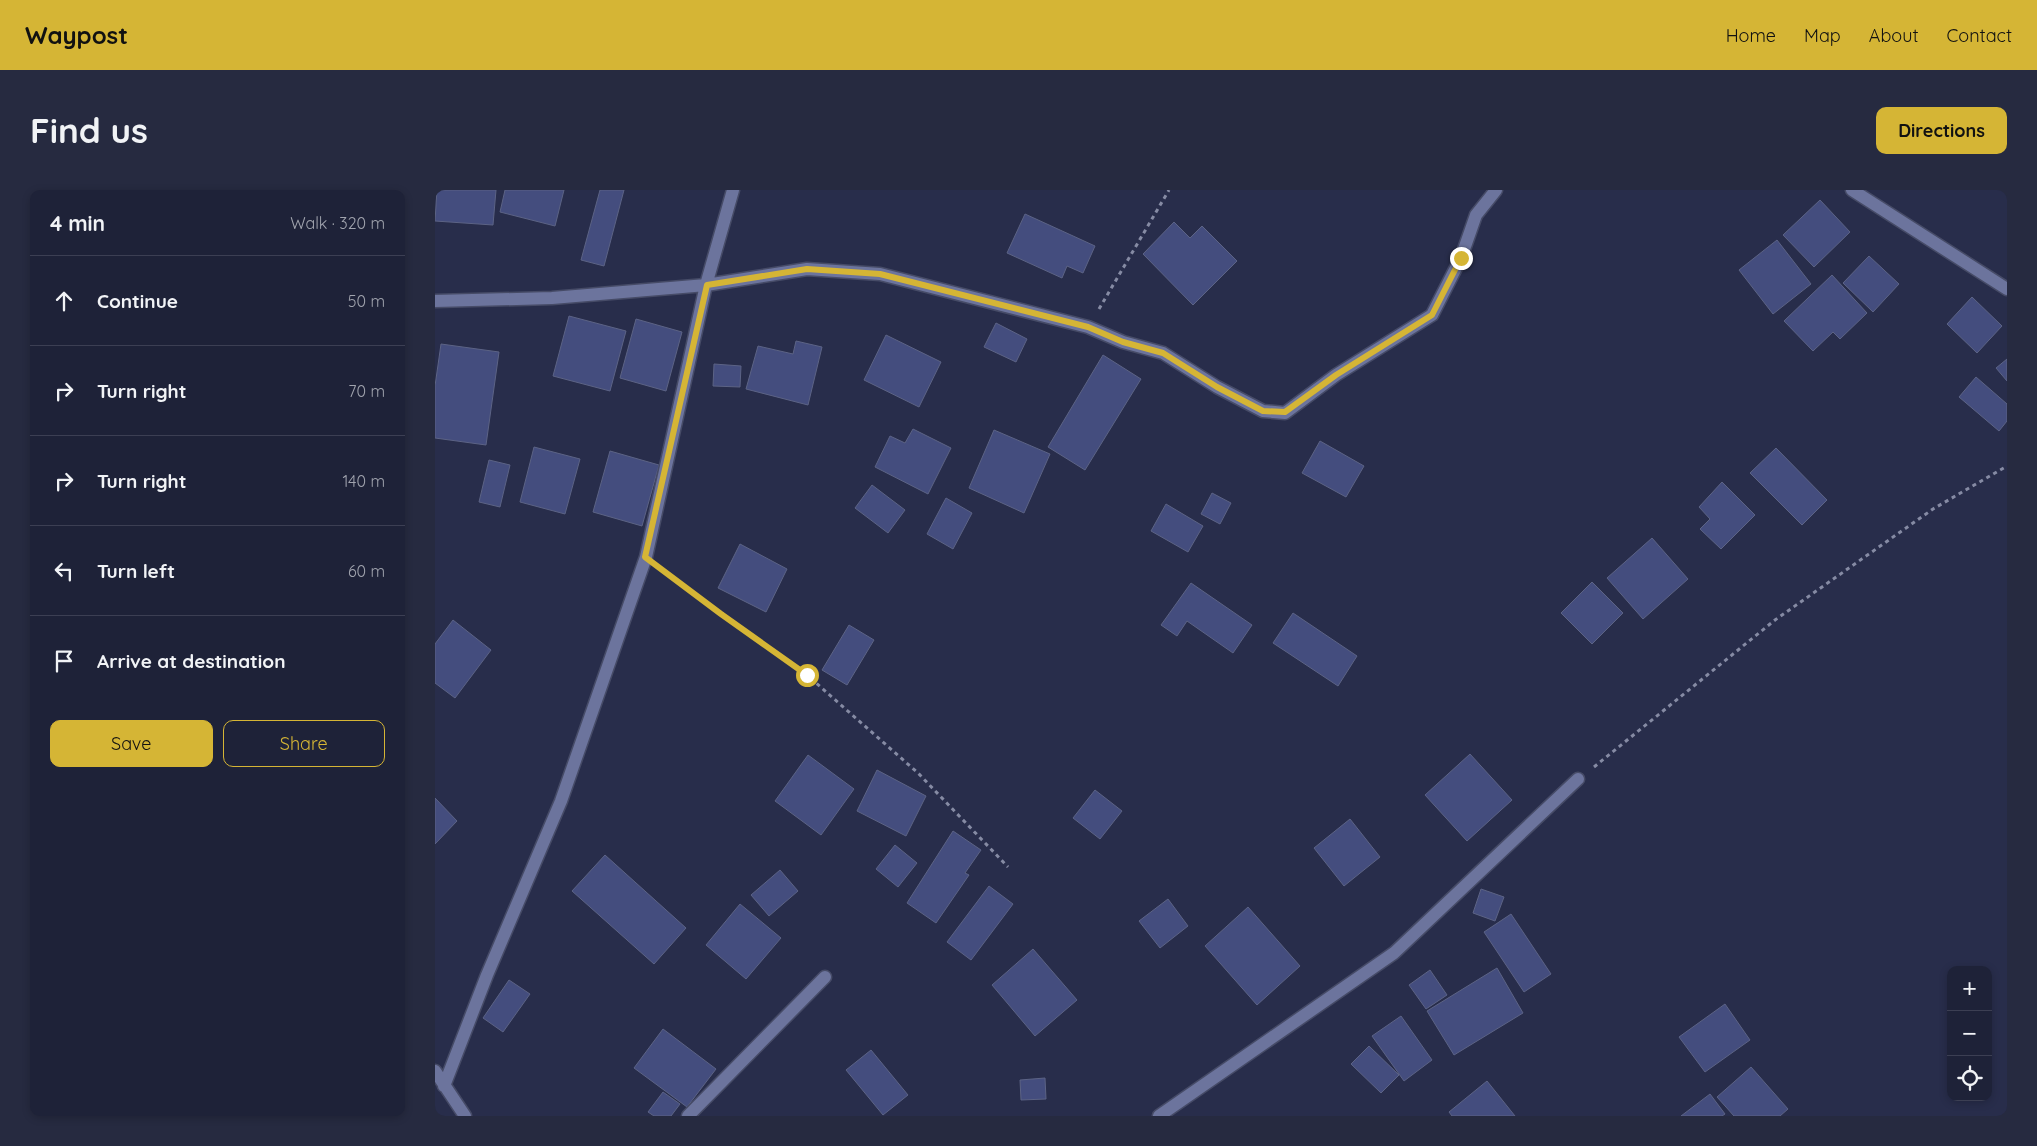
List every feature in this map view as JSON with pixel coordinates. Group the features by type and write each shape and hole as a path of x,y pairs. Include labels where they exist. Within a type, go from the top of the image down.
{"street":[{"path":"444,1086 487,975 561,801 645,557 707,285 733,190"},
{"path":"435,301 552,298 707,285 807,269 880,274 1088,327 1123,342 1163,353 1217,387 1263,411 1285,412 1336,375 1432,315 1461,258 1476,215 1496,190"},
{"path":"1852,190 2007,290"},
{"path":"1159,1116 1394,953 1579,779"},
{"path":"689,1116 825,977"},
{"path":"435,1071 465,1116"}],"path":[{"path":"1088,327 1169,190"},
{"path":"1579,779 1775,620 1933,510 2007,466"},
{"path":"645,557 807,675 918,773 1008,867"}],"building":[{"path":"437,190 496,190 493,225 435,221"},
{"path":"505,190 564,190 555,226 500,212"},
{"path":"600,190 624,190 604,266 581,260"},
{"path":"1820,200 1850,232 1814,267 1783,235"},
{"path":"1025,214 1095,246 1083,273 1067,266 1062,278 1007,253"},
{"path":"1174,222 1190,238 1202,226 1237,261 1193,305 1143,254"},
{"path":"1777,240 1811,284 1773,314 1739,270"},
{"path":"1869,256 1899,284 1873,312 1843,283"},
{"path":"1832,275 1867,313 1840,339 1833,332 1813,351 1784,321"},
{"path":"1972,297 2002,326 1977,353 1947,324"},
{"path":"569,316 626,331 610,391 553,376"},
{"path":"636,319 682,332 666,391 620,378"},
{"path":"996,323 1027,339 1016,362 984,347"},
{"path":"886,335 941,362 919,407 864,380"},
{"path":"796,341 822,347 808,405 746,389 758,346 793,354"},
{"path":"441,344 499,352 486,445 435,438 435,386"},
{"path":"1103,355 1141,379 1085,470 1048,447"},
{"path":"2007,359 2007,381 1996,368"},
{"path":"714,364 741,366 740,387 713,386"},
{"path":"1976,377 2007,404 2007,421 1999,431 1959,397"},
{"path":"913,429 951,448 928,494 875,467 890,436 905,443"},
{"path":"994,430 1050,454 1024,513 969,488"},
{"path":"1320,441 1364,466 1346,497 1302,473"},
{"path":"534,447 580,459 565,514 520,502"},
{"path":"1776,448 1827,500 1802,525 1750,473"},
{"path":"610,451 659,465 642,526 593,512"},
{"path":"489,460 510,465 500,507 479,502"},
{"path":"1722,482 1755,515 1721,549 1700,529 1710,519 1699,507"},
{"path":"872,485 905,510 888,533 855,508"},
{"path":"1212,493 1231,503 1220,524 1201,514"},
{"path":"946,498 972,513 953,549 927,534"},
{"path":"1166,504 1203,526 1188,552 1151,531"},
{"path":"1652,538 1688,579 1643,619 1607,578"},
{"path":"740,544 787,569 766,612 718,588"},
{"path":"1592,582 1623,613 1592,644 1561,613"},
{"path":"1191,583 1252,625 1233,653 1187,621 1177,636 1161,625"},
{"path":"1293,613 1357,656 1338,686 1273,643"},
{"path":"453,620 491,650 455,698 435,683 435,644"},
{"path":"849,625 874,640 847,685 822,670"},
{"path":"1470,754 1512,800 1467,841 1425,795"},
{"path":"808,755 854,789 821,835 775,801"},
{"path":"877,770 926,796 906,836 857,811"},
{"path":"1095,790 1122,811 1100,839 1073,818"},
{"path":"435,798 457,821 435,844"},
{"path":"1350,819 1380,857 1344,886 1314,848"},
{"path":"953,831 981,850 965,873 969,875 936,923 907,903"},
{"path":"895,845 917,863 898,887 876,869"},
{"path":"605,855 686,928 654,964 572,891"},
{"path":"780,870 798,891 769,916 751,895"},
{"path":"989,886 1013,904 971,960 947,942"},
{"path":"1481,889 1504,897 1495,921 1473,913"},
{"path":"1168,899 1188,926 1160,948 1139,921"},
{"path":"740,904 781,938 746,979 706,945"},
{"path":"1248,907 1300,966 1257,1005 1205,946"},
{"path":"1511,914 1551,974 1524,992 1484,932"},
{"path":"1033,949 1077,1000 1035,1036 992,985"},
{"path":"1497,968 1523,1013 1454,1055 1427,1011"},
{"path":"1430,970 1447,995 1426,1009 1409,985"},
{"path":"509,980 530,994 503,1032 483,1018"},
{"path":"1725,1004 1750,1040 1705,1072 1679,1037"},
{"path":"1401,1016 1432,1060 1404,1081 1372,1036"},
{"path":"663,1029 716,1069 687,1107 634,1068"},
{"path":"1369,1046 1399,1075 1381,1093 1351,1064"},
{"path":"871,1050 908,1095 883,1115 846,1070"},
{"path":"1751,1067 1788,1109 1780,1116 1734,1116 1717,1097"},
{"path":"1045,1078 1046,1099 1021,1100 1020,1080"},
{"path":"1487,1081 1515,1116 1452,1116 1449,1112"},
{"path":"663,1092 680,1104 671,1116 654,1116 648,1112"},
{"path":"1710,1094 1725,1114 1722,1116 1681,1116"}],"route":[{"path":"807,675 645,557 707,285 807,269 880,274 1088,327 1123,342 1163,353 1217,387 1263,411 1285,412 1336,375 1432,315 1461,258"}]}
